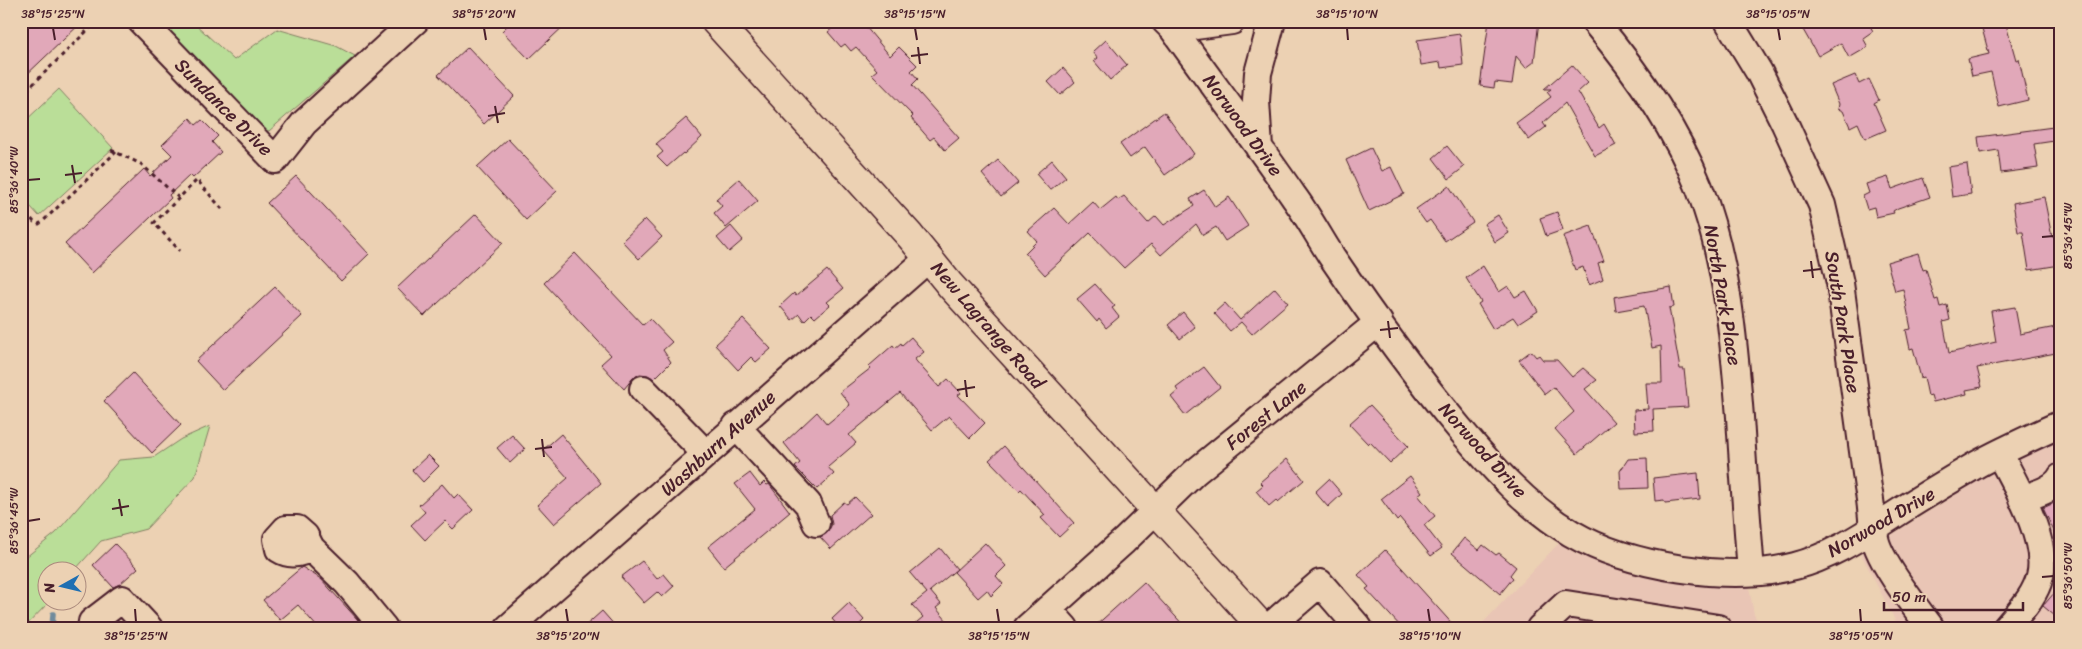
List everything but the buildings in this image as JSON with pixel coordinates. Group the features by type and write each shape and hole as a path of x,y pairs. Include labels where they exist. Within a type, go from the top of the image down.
{"main road":[{"name":"New Lagrange Road","path":"716,21 929,258 988,327 1052,397 1074,418 1263,628"}],"street":[{"name":"Sundance Drive","path":"141,21 275,160 304,123 415,21"},
{"path":"1169,25 1232,21"},
{"path":"1259,148 1256,101 1258,73 1272,21"},
{"name":"North Park Place","path":"1594,21 1641,82 1672,131 1698,186 1716,241 1731,322 1751,572"},
{"name":"South Park Place","path":"1728,21 1759,72 1822,205 1840,284 1878,548 1907,596 1931,628"},
{"name":"Norwood Drive","path":"1169,25 1296,199 1331,256 1451,418 1516,492 1557,524 1590,544 1632,559 1690,570 1726,573 1751,572 1798,565 1857,539 1999,452 2059,431"},
{"name":"Washburn Avenue","path":"508,628 929,258"},
{"name":"Forest Lane","path":"1027,628 1056,619 1124,542 1194,473 1379,322"},
{"path":"643,389 706,454"},
{"path":"736,426 808,504 816,523"},
{"path":"1999,452 2036,530 2040,553 2040,575 2031,597 2006,628"},
{"path":"2022,500 2048,489 2061,477"},
{"path":"311,548 348,583 384,628"},
{"path":"1268,628 1320,583 1359,628"},
{"path":"91,628 92,622 122,599 149,628"},
{"path":"1540,628 1566,604 1632,621 1718,628"}],"path":[{"path":"21,96 97,21"},
{"path":"111,150 141,164 178,198"},
{"path":"21,207 34,222 39,224 116,152"},
{"path":"180,251 154,223 178,198 197,180 223,210"}],"shaded area":[{"path":"2061,436 2061,628 1899,628 1861,554 2029,449"},
{"path":"1559,543 1578,555 1652,576 1749,587 1754,615 1763,628 1478,628"}],"green space":[{"path":"153,21 192,21 234,60 277,29 336,46 355,56 269,131 254,128"},
{"path":"59,89 113,148 39,216 21,196 21,125"},
{"path":"210,426 195,477 146,529 101,541 82,562 38,562 39,612 24,628 21,628 21,561 56,533 119,460 154,457 181,439"}],"waterway":[{"path":"52,628 53,614"}]}
